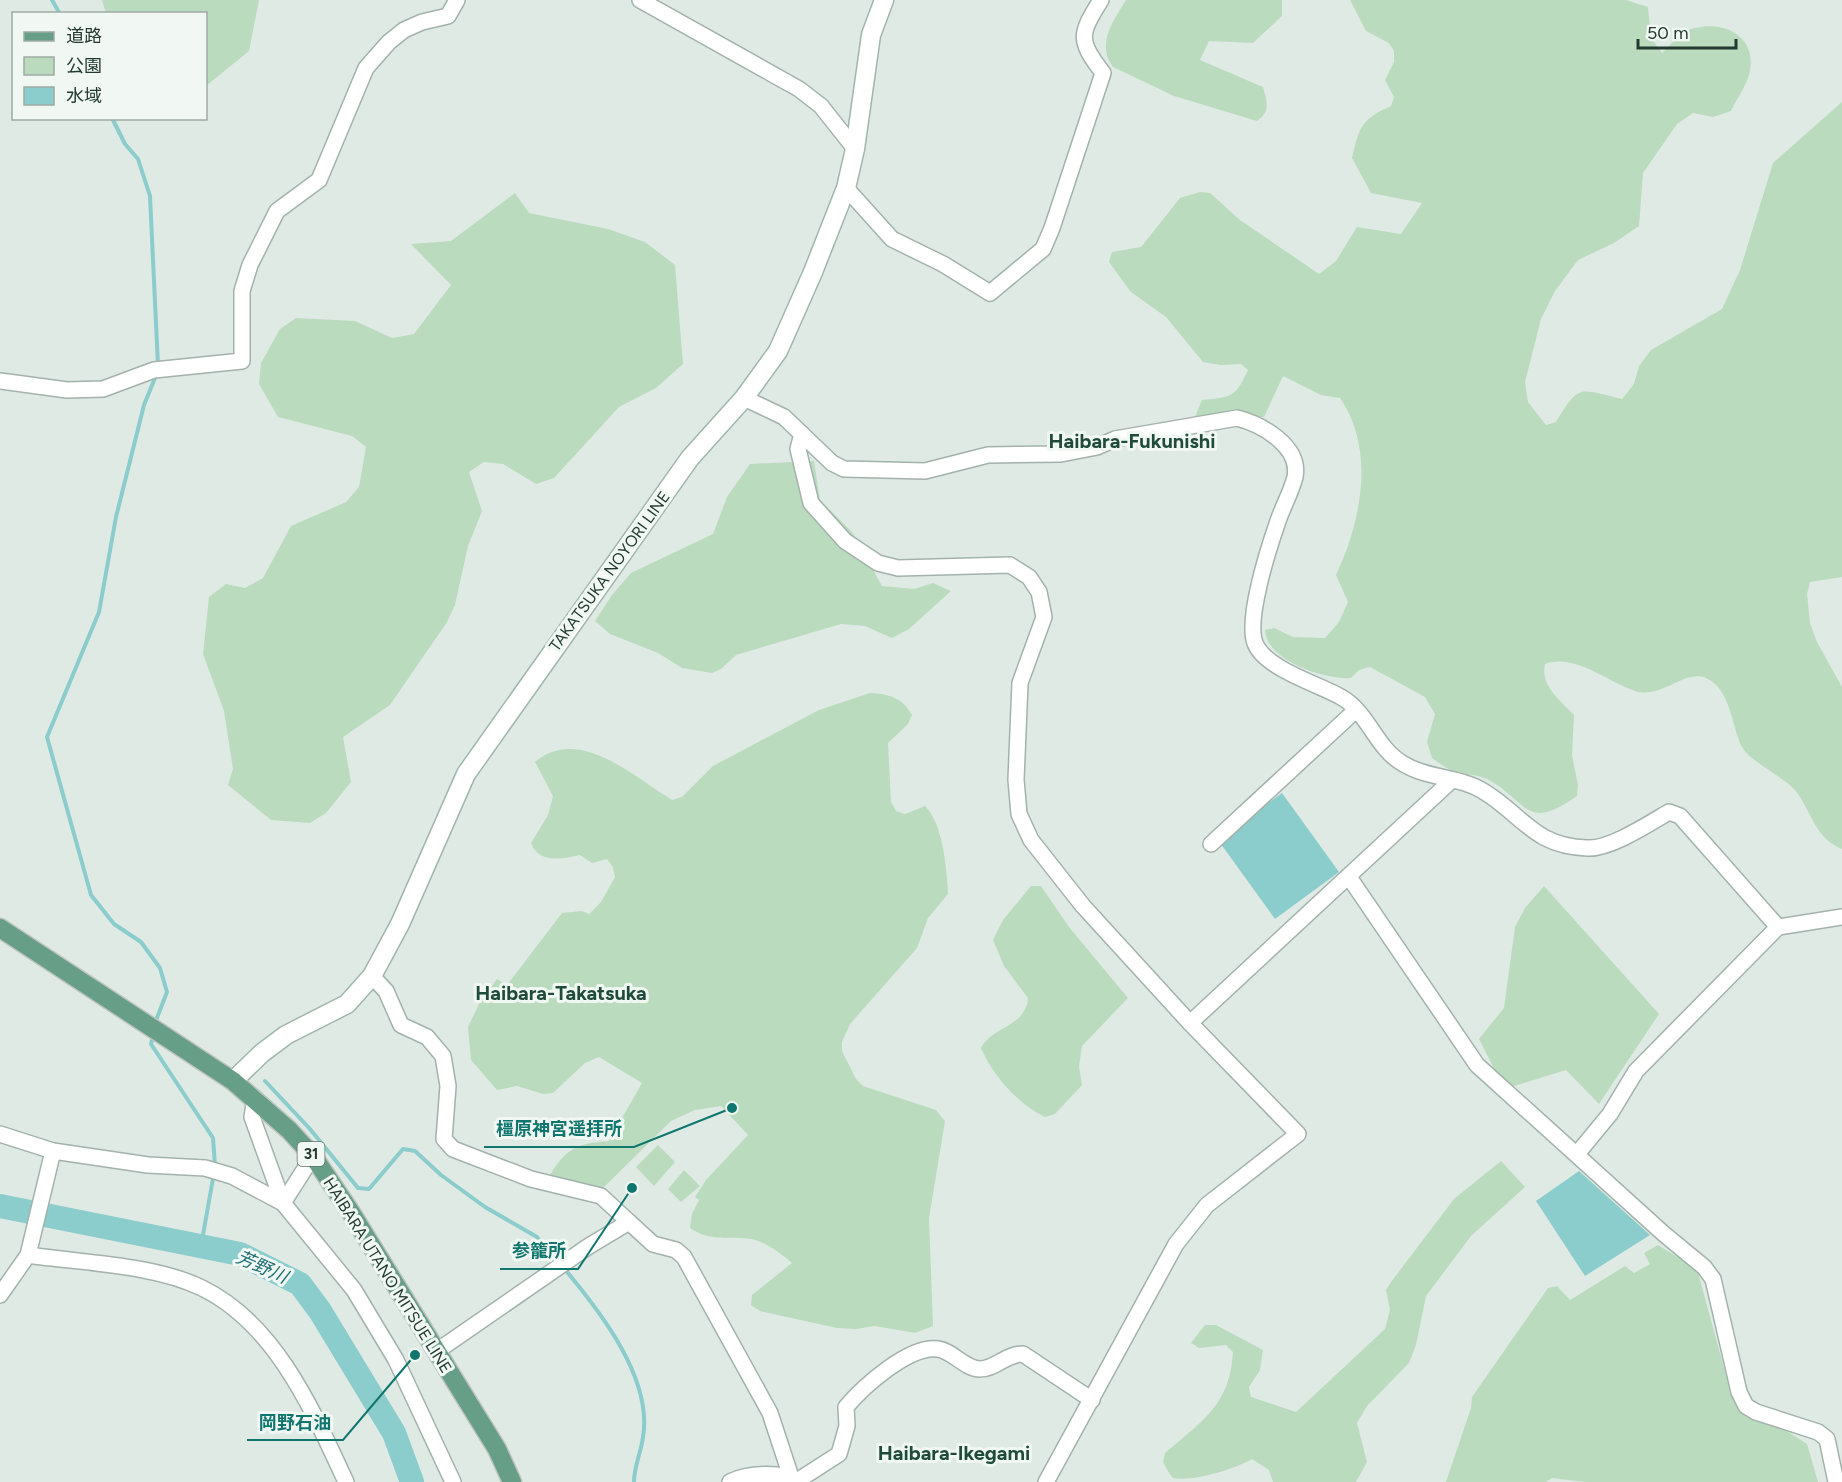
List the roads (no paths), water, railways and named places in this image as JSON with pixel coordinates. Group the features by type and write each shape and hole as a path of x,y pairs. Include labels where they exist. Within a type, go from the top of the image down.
{"main road":[{"name":"TAKATSUKA NOYORI LINE","path":"233,1081 262,1053 286,1035 347,1004 372,976 400,924 466,774 690,458 744,398 778,351 813,273 846,188 855,149 871,35 885,0"},
{"name":"HAIBARA UTANO MITSUE LINE","path":"0,928 233,1081 255,1098 313,1156 497,1449 512,1482"}],"street":[{"path":"0,381 67,390 104,389 161,370 242,361 242,291 250,266 277,212 319,180 366,68 389,42 404,30 422,22 448,16 457,0"},
{"path":"640,0 799,89 821,105 855,149"},
{"path":"846,188 892,239 943,264 990,293 1043,249 1052,228 1103,73 1085,49 1085,29 1101,0"},
{"path":"744,398 784,417 831,463 844,469 892,472 925,471 988,455 1061,454 1096,447 1115,439 1237,418 1257,423 1282,443 1292,457 1295,475 1277,525 1251,621 1255,643 1265,659 1344,698 1374,730 1386,750 1400,763 1424,774 1482,790 1546,841 1589,849 1626,837 1669,812 1680,816 1778,927"},
{"path":"802,434 798,449 811,503 845,541 878,562 898,568 1010,565 1029,577 1039,592 1044,617 1020,683 1017,780 1019,814 1031,840 1083,906 1190,1023 1298,1134 1207,1205 1176,1244 1047,1482"},
{"path":"1211,844 1356,710"},
{"path":"1190,1023 1452,780"},
{"path":"1349,877 1477,1065 1664,1234 1704,1267 1713,1279 1739,1392 1746,1406 1756,1412 1818,1432 1827,1439 1836,1482"},
{"path":"1576,1154 1610,1114 1636,1071 1778,927 1842,917"},
{"path":"372,976 386,992 401,1025 427,1037 443,1056 448,1086 444,1133 448,1145 453,1149 531,1179 601,1196 653,1244 676,1250 684,1257 770,1413 795,1480"},
{"path":"255,1098 252,1117 283,1203 354,1290 396,1360 453,1482"},
{"path":"0,1134 52,1154 148,1165 205,1168 232,1176 283,1203"},
{"path":"0,1295 28,1250 52,1154"},
{"path":"283,1203 313,1156"},
{"path":"437,1351 628,1222"},
{"path":"28,1250 149,1272 201,1287 228,1303 254,1326 296,1383 345,1481"},
{"path":"730,1482 751,1476 795,1480 840,1454 847,1426 846,1407 861,1390 900,1361 924,1350 939,1349 977,1370 986,1369 1012,1354 1023,1354 1092,1400"}],"water":[{"path":"1282,793 1339,872 1275,919 1218,840"},
{"path":"1579,1171 1650,1235 1585,1276 1536,1201"}],"waterway":[{"path":"52,0 59,12"},
{"path":"113,120 125,144 138,159 150,196 158,366"},
{"path":"155,1023 167,992 160,968 141,942 114,924 91,895 47,737 99,612 116,517 144,405 157,373"},
{"path":"153,1036 151,1044 213,1138 215,1166"},
{"path":"265,1081 310,1129 358,1188 369,1189 403,1149 415,1151 441,1175 485,1207 537,1237 558,1262"},
{"path":"201,1246 214,1173"},
{"name":"芳野川","path":"0,1206 240,1254 300,1284 320,1311 394,1433 412,1482"},
{"path":"563,1267 607,1324 632,1369 640,1392 644,1415 643,1437 634,1482"}],"place":[{"name":"橿原神宮遥拝所","path":"732,1108"},
{"name":"参籠所","path":"632,1188"},
{"name":"岡野石油","path":"415,1355"}],"district":[{"name":"Haibara-Fukunishi","path":"1132,441"},
{"name":"Haibara-Takatsuka","path":"561,993"},
{"name":"Haibara-Ikegami","path":"954,1453"}]}
